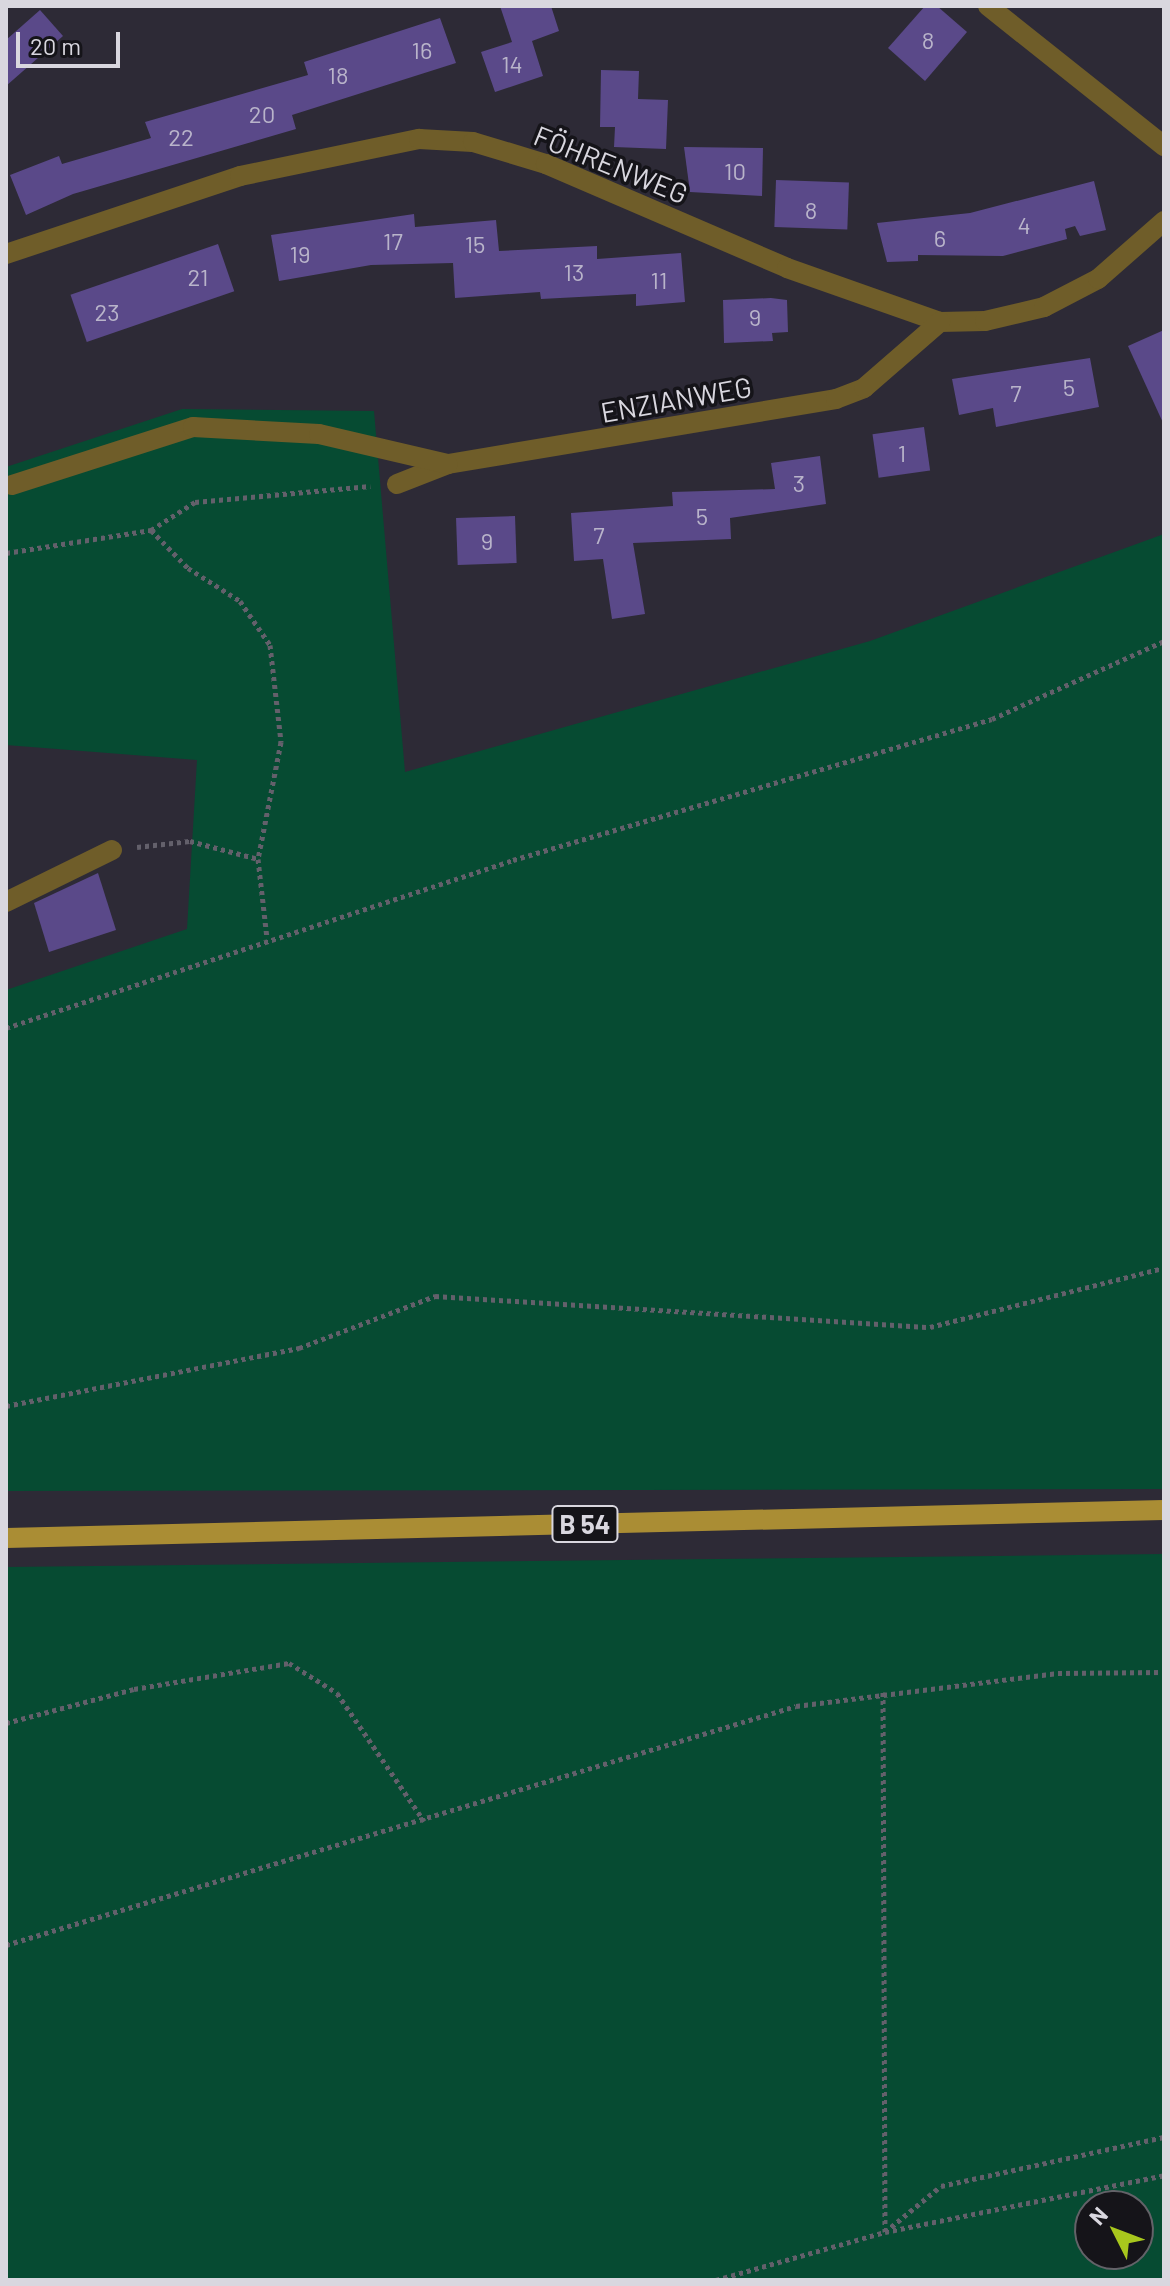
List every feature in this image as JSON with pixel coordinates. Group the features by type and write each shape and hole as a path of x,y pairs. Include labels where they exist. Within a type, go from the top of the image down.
{"main road":[{"name":"B 54","path":"6,1538 1164,1510"}],"street":[{"path":"990,7 1164,146"},
{"name":"FÖHRENWEG","path":"6,254 240,176 419,139 473,142 546,164 787,268 940,322 985,321 1044,307 1098,279 1164,221"},
{"name":"ENZIANWEG","path":"397,484 448,464 836,399 864,388 940,322"},
{"path":"12,485 193,427 319,434 448,464"},
{"path":"6,902 112,850"}],"path":[{"path":"6,553 151,530 195,502 397,484"},
{"path":"151,530 188,568 240,601 270,645 281,742 258,859 267,938"},
{"path":"6,1028 267,938 992,719 1164,641"},
{"path":"112,850 190,841 258,859"},
{"path":"6,1406 299,1348 435,1296 930,1327 1164,1268"},
{"path":"6,1723 134,1689 289,1663 337,1693 424,1821"},
{"path":"6,1945 796,1706 883,1692 1058,1673 1164,1672"},
{"path":"883,1692 885,2232"},
{"path":"885,2232 941,2186 1164,2137"},
{"path":"716,2280 885,2232 1164,2175"}],"green space":[{"path":"182,409 374,411 405,772 870,641 1164,534 1164,1489 6,1491 6,990 187,929 197,760 6,745 6,467"},
{"path":"1164,1554 1164,2280 6,2280 6,1567"}],"building":[{"path":"500,6 551,6 559,31 532,41 543,76 495,92 481,52 512,42"},
{"path":"925,6 937,6 967,32 925,81 888,48"},
{"path":"40,10 63,36 6,86 6,40"},
{"path":"440,18 456,63 292,115 296,129 73,194 26,215 10,175 59,156 62,164 151,138 145,122 308,75 304,62"},
{"path":"601,70 639,71 638,99 668,100 666,149 614,147 615,127 600,127"},
{"path":"684,147 763,148 762,196 690,192"},
{"path":"776,180 849,183 847,230 774,227"},
{"path":"1094,181 1106,230 1080,236 1075,226 1065,229 1067,239 1003,256 918,255 918,261 887,262 877,223 970,213"},
{"path":"414,214 415,227 496,220 499,251 597,246 597,259 681,253 685,302 636,306 636,294 541,299 540,292 455,298 453,263 371,265 279,281 271,235"},
{"path":"218,244 234,291 87,342 70,295"},
{"path":"723,300 787,300 788,332 772,333 773,341 724,343"},
{"path":"1164,330 1164,425 1128,346"},
{"path":"1090,358 1099,407 996,427 993,408 959,415 952,379"},
{"path":"924,427 930,471 879,478 873,434"},
{"path":"820,456 826,504 730,518 731,539 633,543 645,614 612,619 603,559 574,561 571,513 673,506 672,492 775,489 771,463"},
{"path":"515,516 517,563 458,565 456,518"},
{"path":"98,873 116,930 49,952 34,903"}]}
